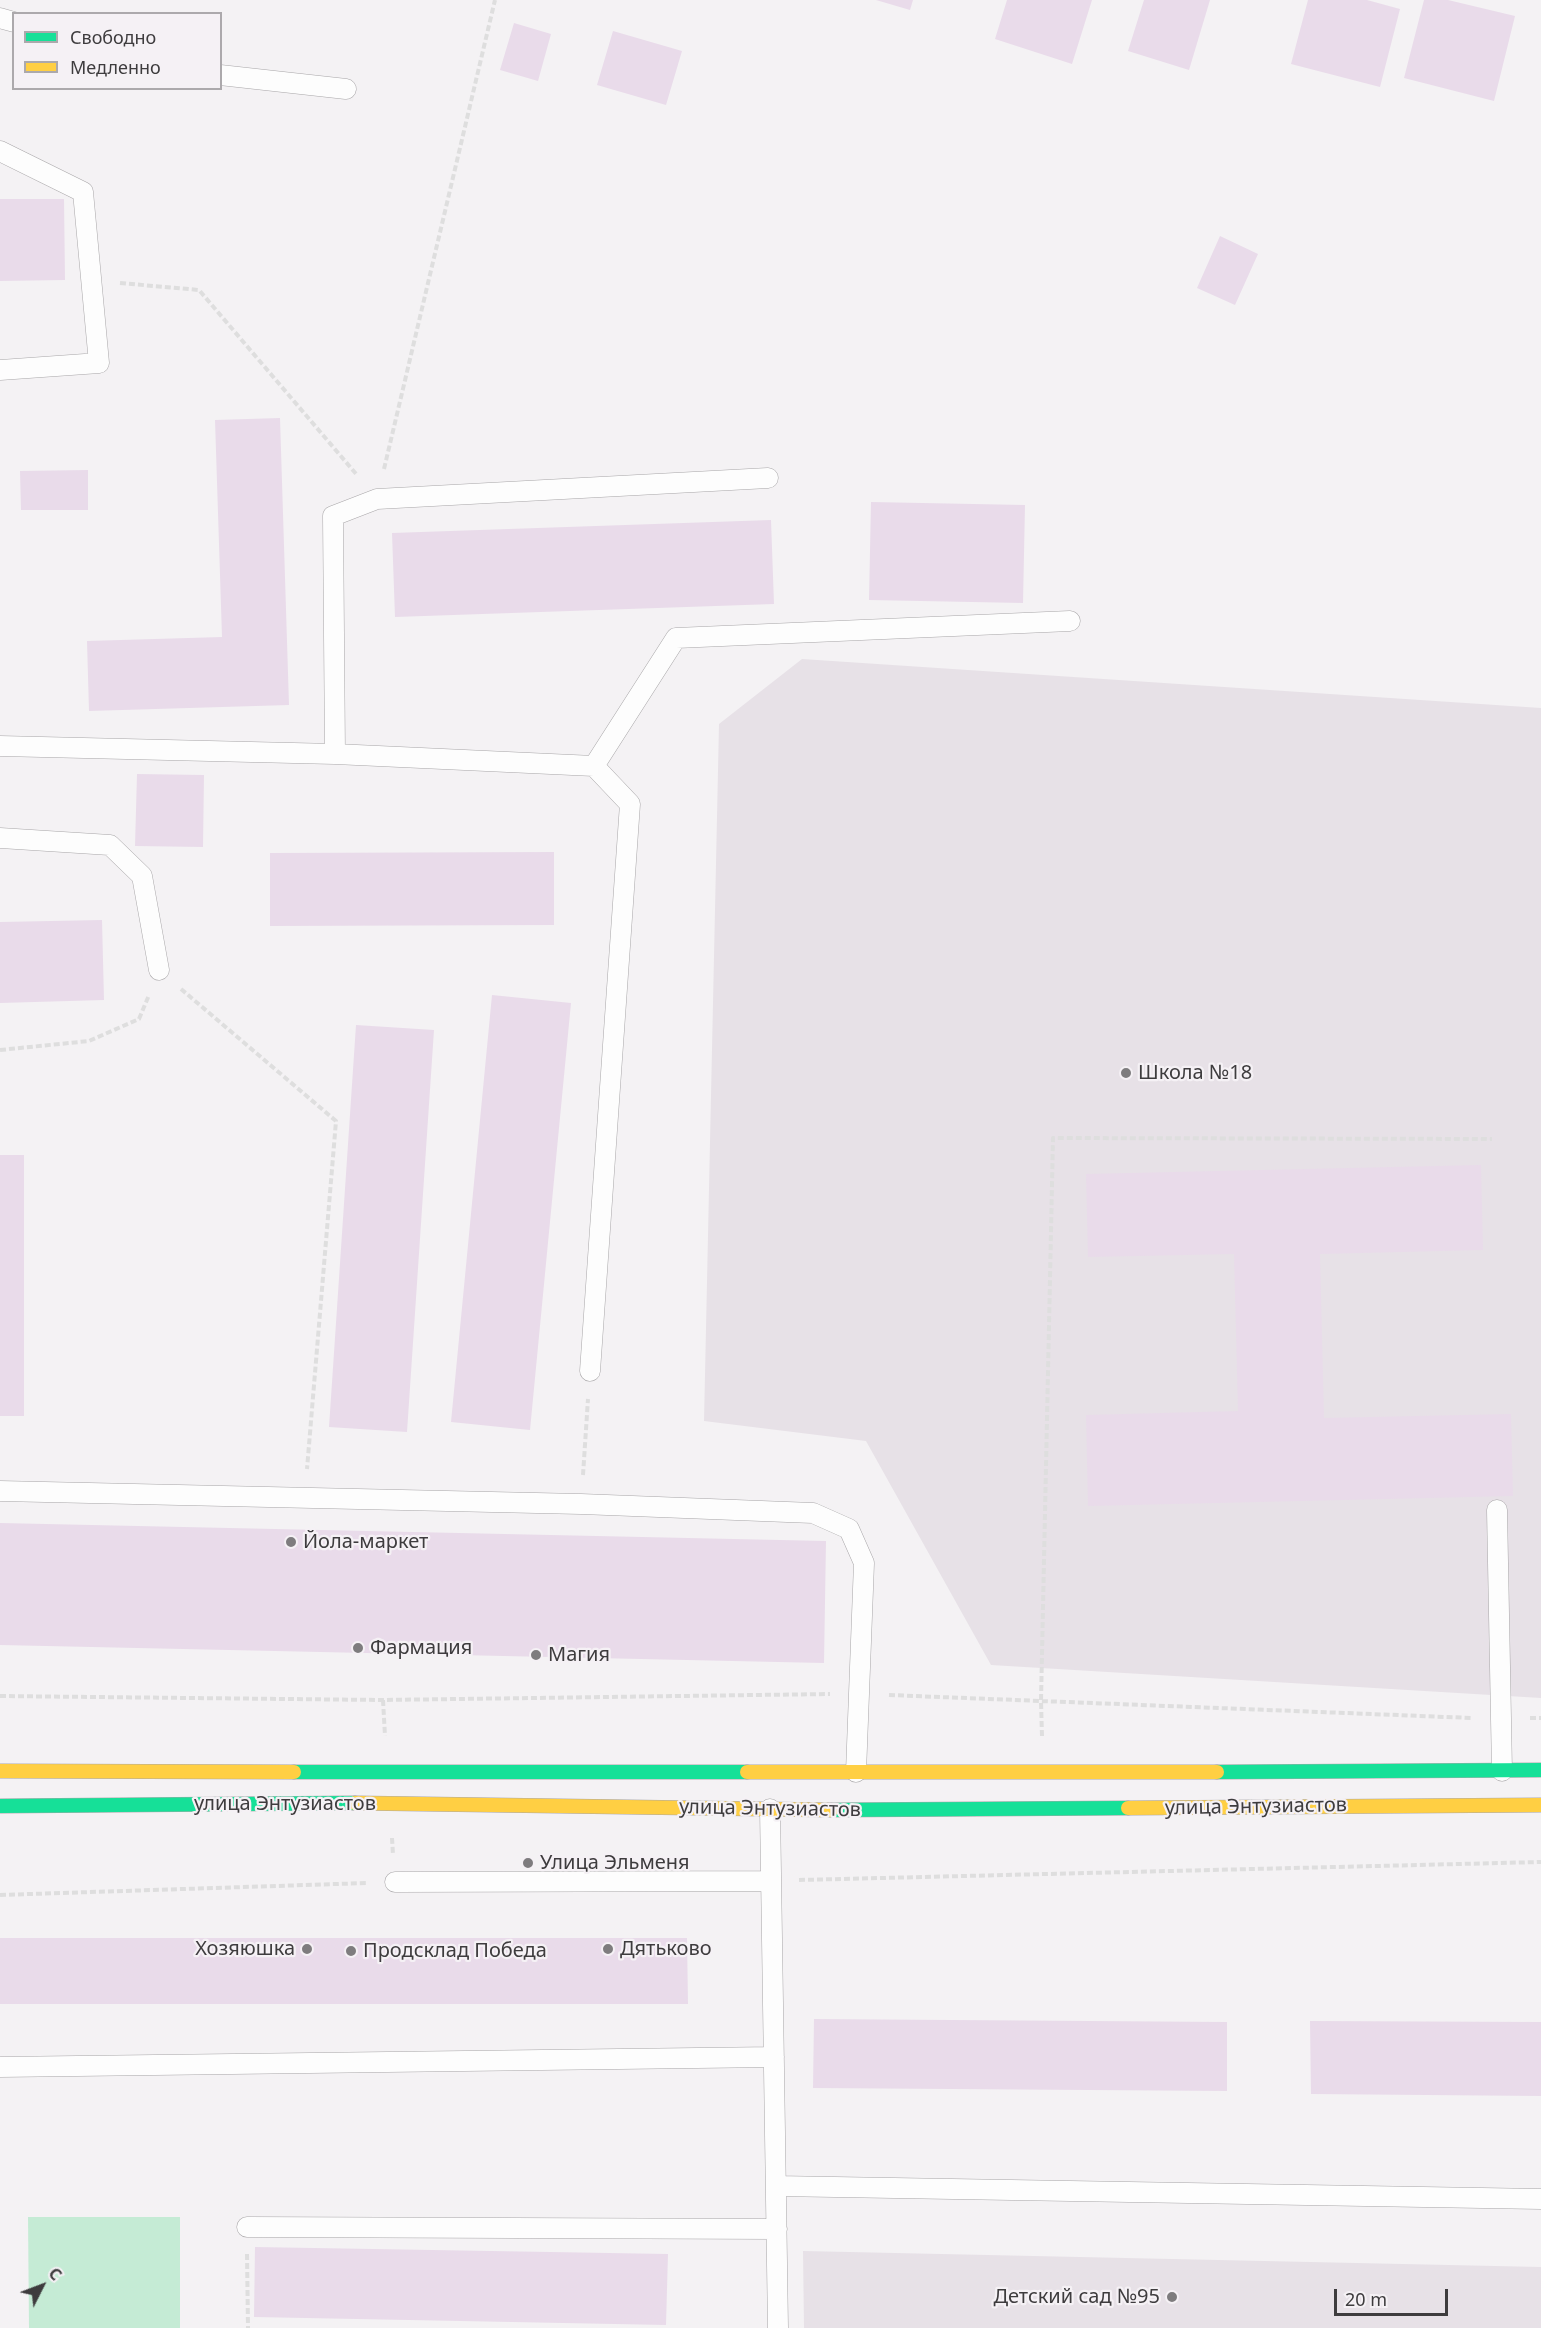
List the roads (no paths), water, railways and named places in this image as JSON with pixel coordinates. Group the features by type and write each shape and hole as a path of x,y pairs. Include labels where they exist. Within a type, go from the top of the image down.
{"main road":[{"name":"улица Энтузиастов","path":"0,1771 770,1771 855,1782 1541,1770"},
{"path":"770,1771 770,1809"},
{"path":"854,1810 855,1782"},
{"name":"улица Энтузиастов","path":"0,1806 389,1803 854,1810 1541,1805"}],"lane":[{"path":"222,75 346,89"},
{"path":"0,151 83,192 99,363 0,370"},
{"path":"335,754 333,516 377,499 768,478"},
{"path":"594,766 676,638 1070,621"},
{"path":"0,746 335,754 594,766 630,804 590,1371"},
{"path":"0,838 110,845 142,876 159,970"},
{"path":"0,1491 581,1504 813,1513 849,1529 864,1563 855,1782"},
{"path":"1497,1510 1502,1771"},
{"path":"770,1809 778,2328"},
{"path":"395,1882 771,1881"},
{"path":"0,2067 774,2057"},
{"path":"776,2186 1541,2199"},
{"path":"247,2227 777,2229"}],"place":[{"name":"Школа №18","path":"1126,1073"},
{"name":"Йола-маркет","path":"291,1542"},
{"name":"Фармация","path":"358,1648"},
{"name":"Магия","path":"536,1655"},
{"name":"Улица Эльменя","path":"528,1863"},
{"name":"Хозяюшка","path":"307,1949"},
{"name":"Дятьково","path":"608,1949"},
{"name":"Продсклад Победа","path":"351,1951"},
{"name":"Детский сад №95","path":"1172,2297"}]}
